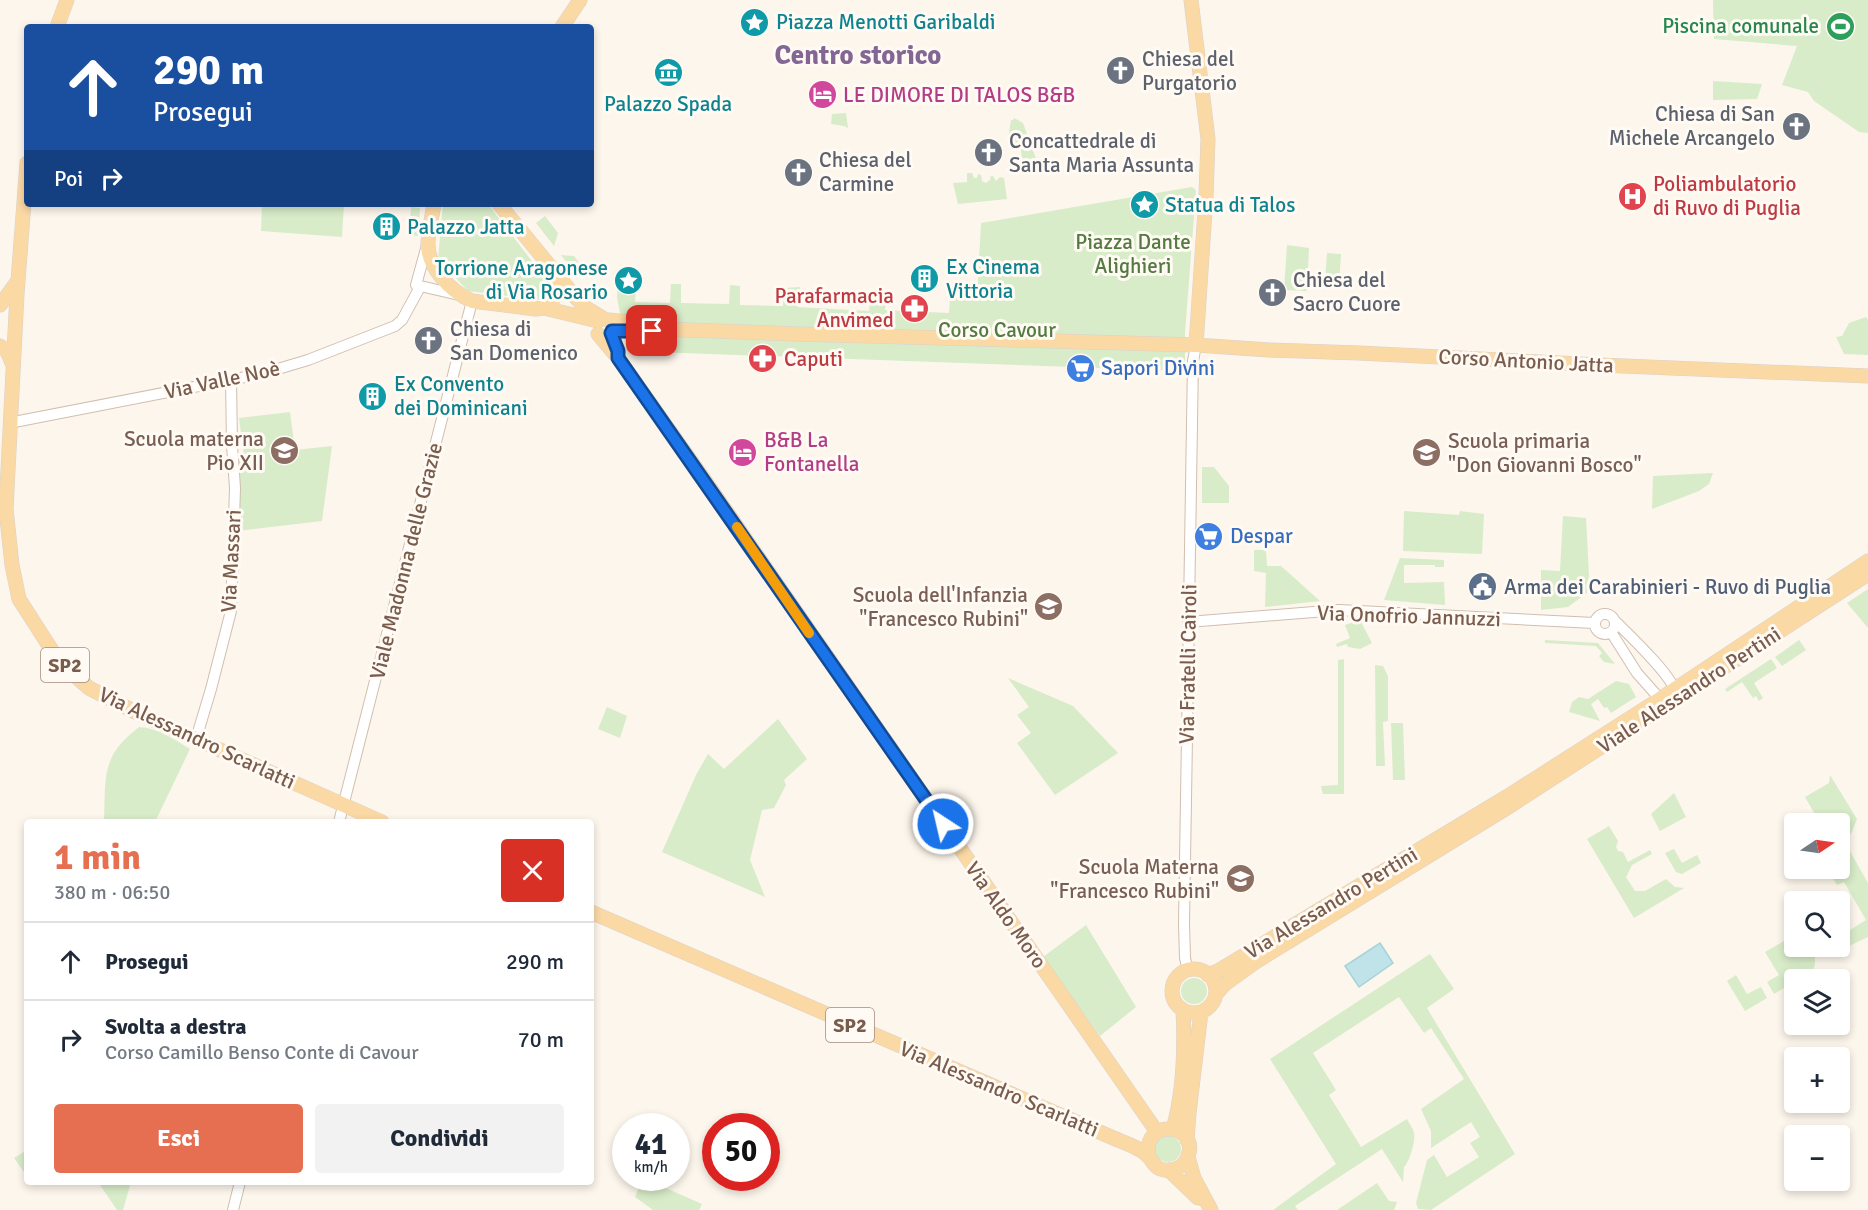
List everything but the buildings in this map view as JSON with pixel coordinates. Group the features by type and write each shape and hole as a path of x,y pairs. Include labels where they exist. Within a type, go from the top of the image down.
{"main road":[{"path":"50,24 57,0"},
{"path":"58,24 67,0"},
{"path":"564,24 580,0"},
{"path":"1185,0 1204,160"},
{"path":"1191,0 1208,139 1204,160 1192,348"},
{"name":"Via Alessandro Scarlatti","path":"24,199 9,423 7,525 12,565 20,599 53,652 89,688 135,712 375,819"},
{"path":"434,207 428,244 439,274 467,298"},
{"name":"Via Aldo Moro","path":"501,207 557,277 605,326 618,358 1155,1134"},
{"path":"544,308 558,294 557,277"},
{"path":"0,305 17,282"},
{"name":"Corso Antonio Jatta","path":"467,298 536,309 544,308 605,326 652,324 659,329 1269,350 1868,376"},
{"path":"0,314 8,315 15,324 0,335"},
{"path":"0,346 7,351 13,365"},
{"name":"Viale Alessandro Pertini","path":"1676,693 1868,561"},
{"name":"Viale Alessandro Pertini","path":"1509,801 1676,693 1868,574"},
{"path":"1216,994 1214,983 1202,971 1188,971 1178,977 1173,988 1175,1001 1183,1010 1201,1012 1211,1005 1216,994 1226,984 1257,961 1509,801 1660,699 1676,693"},
{"name":"Via Alessandro Pertini","path":"1208,975 1456,834"},
{"name":"Via Alessandro Scarlatti","path":"594,913 1111,1137 1149,1156"},
{"path":"1173,1129 1181,1084 1183,1010"},
{"path":"1169,1170 1181,1167 1190,1151 1187,1140 1189,1113 1201,1012"},
{"path":"1187,1140 1182,1133 1173,1129 1162,1129 1155,1134 1148,1145 1149,1156 1157,1167 1169,1170 1210,1210"},
{"name":"Via Alessandro Scarlatti","path":"1111,1137 1142,1139 1155,1134"},
{"path":"1188,1157 1194,1178 1210,1210"}],"street":[{"path":"428,244 416,285 467,298"},
{"name":"Via Valle Noè","path":"9,423 261,374 308,360 395,326 402,320 420,287"},
{"name":"Viale Madonna delle Grazie","path":"340,819 450,385 467,298"},
{"name":"Via Fratelli Cairoli","path":"1188,971 1185,958 1184,924 1193,406 1192,348"},
{"name":"Via Massari","path":"196,739 231,611 235,488 231,379"},
{"name":"Via Onofrio Jannuzzi","path":"1188,622 1339,610 1594,623"},
{"path":"1614,620 1615,626 1611,632 1602,633 1596,629 1594,623 1596,617 1604,613 1610,615 1676,693"},
{"path":"1611,632 1637,673 1660,699"},
{"path":"232,1210 239,1185"}],"green space":[{"path":"1713,0 1868,0 1868,133 1859,132 1814,101 1808,92 1782,85 1797,46 1714,39"},
{"path":"1713,81 1762,84 1757,99 1713,100"},
{"path":"846,113 848,128 831,124 832,114"},
{"path":"1014,118 1023,123 1038,164 1022,166 1021,147 1007,144 1011,120"},
{"path":"967,173 972,173 974,178 977,178 978,174 981,175 982,181 986,183 991,176 996,181 1000,177 1004,178 1007,199 958,204 953,183 967,182"},
{"path":"1192,187 1196,190 1185,333 1185,371 627,351 617,298 618,286 636,291 635,302 670,303 671,284 681,284 681,303 729,304 730,285 740,286 740,305 783,306 784,288 800,287 797,307 869,311 871,294 887,297 885,310 949,313 950,297 977,297 981,223"},
{"path":"262,207 344,207 342,237 261,231"},
{"path":"411,207 420,208 418,236 409,235"},
{"path":"443,207 490,207 552,289 547,299 539,300 468,291 438,259"},
{"path":"545,216 558,233 554,246 536,223"},
{"path":"1287,245 1309,248 1307,291 1284,290"},
{"path":"1327,253 1341,254 1339,284 1325,283"},
{"path":"561,255 574,256 587,273 575,273"},
{"path":"1866,317 1868,320 1868,355 1844,354 1836,337 1842,336 1849,323"},
{"name":"Scuola materna Pio XII","path":"290,412 295,450 332,446 322,521 237,531 239,456 244,456 239,418"},
{"path":"1202,467 1214,467 1229,486 1229,503 1202,503"},
{"path":"1713,473 1709,484 1699,491 1652,509 1653,476"},
{"path":"1404,511 1459,515 1460,511 1484,514 1482,554 1403,551"},
{"path":"1563,516 1586,518 1589,575 1587,593 1568,607 1541,610 1541,570 1560,571"},
{"path":"1254,550 1266,550 1267,566 1281,566 1320,601 1265,607 1266,573 1254,571"},
{"path":"1400,558 1444,560 1444,567 1404,565 1404,583 1444,582 1445,605 1384,600"},
{"path":"1868,589 1868,628 1847,603"},
{"path":"1360,620 1372,643 1360,649 1348,647 1347,644 1337,647 1336,644 1350,638 1345,625"},
{"path":"1545,640 1598,643 1615,664 1604,662 1599,656 1602,653 1596,646 1545,643"},
{"path":"1799,640 1806,650 1782,666 1775,657"},
{"path":"1344,659 1344,794 1323,794 1321,786 1338,785 1338,660"},
{"path":"1771,659 1777,668 1754,683 1763,698 1759,701 1756,696 1753,698 1742,682 1727,692 1725,689"},
{"path":"1375,665 1383,666 1388,676 1388,721 1383,722 1385,766 1376,766"},
{"path":"1008,678 1073,706 1118,753 1055,795 1017,743 1031,733 1017,715 1029,707"},
{"path":"1616,681 1629,684 1636,697 1611,713 1598,699 1591,704 1600,721 1569,712 1572,702 1579,697 1588,699"},
{"path":"607,707 627,716 620,738 598,729"},
{"path":"778,719 807,759 784,780 786,785 774,808 762,810 750,860 765,897 662,852 696,775 708,754 724,769"},
{"path":"1391,723 1403,723 1405,780 1393,780"},
{"path":"139,727 146,728 172,738 190,749 156,819 104,819 108,769 111,758 126,738"},
{"path":"1830,775 1857,819 1850,835 1850,813 1814,813 1805,797 1829,783"},
{"path":"1674,793 1686,817 1660,831 1651,814"},
{"path":"1609,826 1618,841 1616,847 1618,851 1623,852 1628,862 1650,850 1652,854 1632,865 1626,877 1635,891 1645,891 1666,879 1675,887 1684,888 1634,918 1587,839"},
{"path":"1674,849 1682,863 1697,855 1701,863 1682,874 1676,872 1665,853"},
{"path":"1850,851 1868,883 1868,937 1850,946 1850,930 1866,920 1844,882 1837,885 1833,879 1850,879"},
{"path":"1086,925 1136,1007 1100,1036 1043,957"},
{"path":"1784,941 1784,957 1815,957 1815,964 1813,969 1784,969 1784,988 1774,994 1767,982 1779,975 1765,952"},
{"path":"1430,954 1454,989 1427,1008 1515,1154 1431,1210 1418,1209 1416,1203 1427,1160 1434,1155 1447,1177 1479,1157 1470,1143 1480,1137 1471,1122 1431,1148 1431,1131 1421,1109 1464,1079 1431,1028 1424,1033 1399,997 1313,1053 1336,1090 1329,1095 1361,1147 1407,1119 1414,1136 1410,1156 1404,1167 1403,1182 1382,1149 1295,1206 1298,1210 1273,1210 1336,1164 1270,1059"},
{"path":"1736,975 1747,994 1761,987 1767,998 1745,1011 1727,981"},
{"path":"1194,978 1203,982 1207,991 1203,1000 1194,1004 1185,1000 1181,991 1185,982"},
{"path":"1168,1136 1177,1140 1181,1149 1177,1158 1168,1162 1159,1158 1155,1149 1159,1140"},
{"path":"24,1152 24,1172 14,1158"},
{"path":"1377,1183 1389,1201 1397,1202 1394,1210 1337,1210"},
{"path":"100,1185 130,1185 123,1210 117,1210"},
{"path":"638,1191 672,1191 702,1204 699,1210 653,1210 635,1197"}],"water":[{"path":"1380,943 1393,963 1359,987 1345,966"}],"slow traffic":[{"path":"737,527 809,633"}],"place":[{"name":"Piazza Menotti Garibaldi","path":"755,22"},
{"name":"Piscina comunale","path":"1840,26"},
{"name":"Chiesa del Purgatorio","path":"1121,71"},
{"name":"Palazzo Spada","path":"668,73"},
{"name":"LE DIMORE DI TALOS B&B","path":"822,95"},
{"name":"Chiesa di San Michele Arcangelo","path":"1796,126"},
{"name":"Concattedrale di Santa Maria Assunta","path":"988,153"},
{"name":"Chiesa del Carmine","path":"798,172"},
{"name":"Poliambulatorio di Ruvo di Puglia","path":"1632,196"},
{"name":"Statua di Talos","path":"1144,205"},
{"name":"Palazzo Jatta","path":"386,227"},
{"name":"Ex Cinema Vittoria","path":"925,279"},
{"name":"Torrione Aragonese di Via Rosario","path":"629,280"},
{"name":"Chiesa del Sacro Cuore","path":"1272,292"},
{"name":"Parafarmacia Anvimed","path":"915,308"},
{"name":"Chiesa di San Domenico","path":"429,341"},
{"name":"Caputi","path":"763,359"},
{"name":"Sapori Divini","path":"1080,368"},
{"name":"Ex Convento dei Dominicani","path":"373,396"},
{"name":"Scuola materna Pio XII","path":"285,451"},
{"name":"B&B La Fontanella","path":"743,452"},
{"name":"Scuola primaria \"Don Giovanni Bosco\"","path":"1427,453"},
{"name":"Despar","path":"1209,536"},
{"name":"Arma dei Carabinieri - Ruvo di Puglia","path":"1483,587"},
{"name":"Scuola dell'Infanzia \"Francesco Rubini\"","path":"1049,607"},
{"name":"Scuola Materna \"Francesco Rubini\"","path":"1240,879"}],"district":[{"name":"Centro storico","path":"858,55"}],"route":[{"path":"652,331 612,331 618,358 943,824"}],"park label":[{"name":"Piazza Dante Alighieri","path":"1133,254"},
{"name":"Corso Cavour","path":"997,330"}]}
